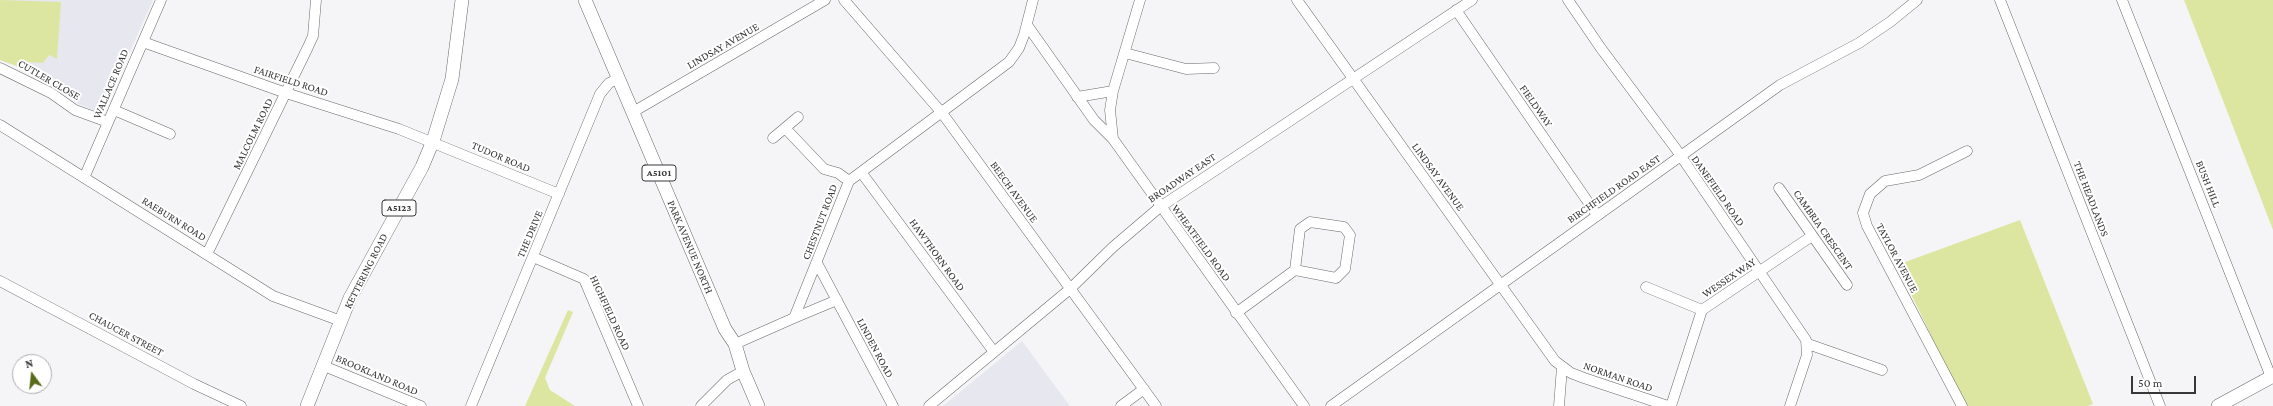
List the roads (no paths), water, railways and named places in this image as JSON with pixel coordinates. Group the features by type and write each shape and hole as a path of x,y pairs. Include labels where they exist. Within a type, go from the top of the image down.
{"main road":[{"name":"KETTERING ROAD","path":"307,406 353,293 422,167 433,142 452,79 462,0"},
{"name":"PARK AVENUE NORTH","path":"585,0 725,329 735,344 743,371 758,406"},
{"path":"2218,406 2272,377"}],"street":[{"name":"WALLACE ROAD","path":"84,178 161,0"},
{"name":"MALCOLM ROAD","path":"208,254 313,36 316,0"},
{"name":"LINDSAY AVENUE","path":"633,112 825,0"},
{"name":"BEECH AVENUE","path":"844,0 942,113 1156,406"},
{"name":"CHESTNUT ROAD","path":"794,318 849,181 1009,62 1019,48 1027,25 1033,0"},
{"path":"1113,139 1110,110 1140,0"},
{"name":"LINDSAY AVENUE","path":"1296,0 1550,354 1562,367"},
{"name":"BROADWAY EAST","path":"929,406 1070,289 1113,247 1160,207 1352,78 1472,0"},
{"name":"DANEFIELD ROAD","path":"1568,0 1680,157 1808,344"},
{"name":"BIRCHFIELD ROAD EAST","path":"1331,406 1780,85 1859,43 1890,22 1917,0"},
{"name":"THE HEADLANDS","path":"2000,0 2160,406"},
{"name":"BUSH HILL","path":"2122,0 2272,377"},
{"name":"FIELDWAY","path":"1456,10 1597,215"},
{"name":"WHEATFIELD ROAD","path":"1027,25 1094,120 1113,139 1160,207 1304,406"},
{"name":"FAIRFIELD ROAD","path":"142,42 433,142"},
{"path":"1125,53 1186,69 1214,68"},
{"name":"CUTLER CLOSE","path":"0,68 51,93 75,110 108,122"},
{"name":"THE DRIVE","path":"471,406 600,94 605,87 618,78"},
{"path":"1077,97 1114,91"},
{"path":"114,110 170,134"},
{"path":"773,138 798,117"},
{"name":"RAEBURN ROAD","path":"0,125 273,296 341,321"},
{"path":"785,128 824,170 838,173 849,181"},
{"name":"TUDOR ROAD","path":"433,142 559,194"},
{"name":"TAYLOR AVENUE","path":"1962,406 1867,226 1863,213 1870,194 1884,181 1920,175 1967,151"},
{"name":"HAWTHORN ROAD","path":"861,172 994,352"},
{"name":"CAMBRIA CRESCENT","path":"1779,188 1847,285"},
{"path":"1236,313 1295,270 1300,229 1310,222 1344,227 1350,235 1345,269 1336,278 1295,270"},
{"name":"WESSEX WAY","path":"1670,406 1702,310 1812,236"},
{"name":"HIGHFIELD ROAD","path":"533,257 584,279 638,406"},
{"name":"LINDEN ROAD","path":"817,263 893,406"},
{"name":"CHAUCER STREET","path":"0,281 194,384 241,406"},
{"path":"1646,287 1702,310"},
{"path":"735,344 837,300"},
{"path":"1790,406 1807,355 1808,344 1882,370"},
{"name":"BROOKLAND ROAD","path":"324,366 421,406"},
{"path":"1559,406 1562,367"},
{"name":"NORMAN ROAD","path":"1562,367 1584,378 1670,406"},
{"path":"701,406 727,380 743,371"},
{"path":"1121,406 1144,389"}]}
